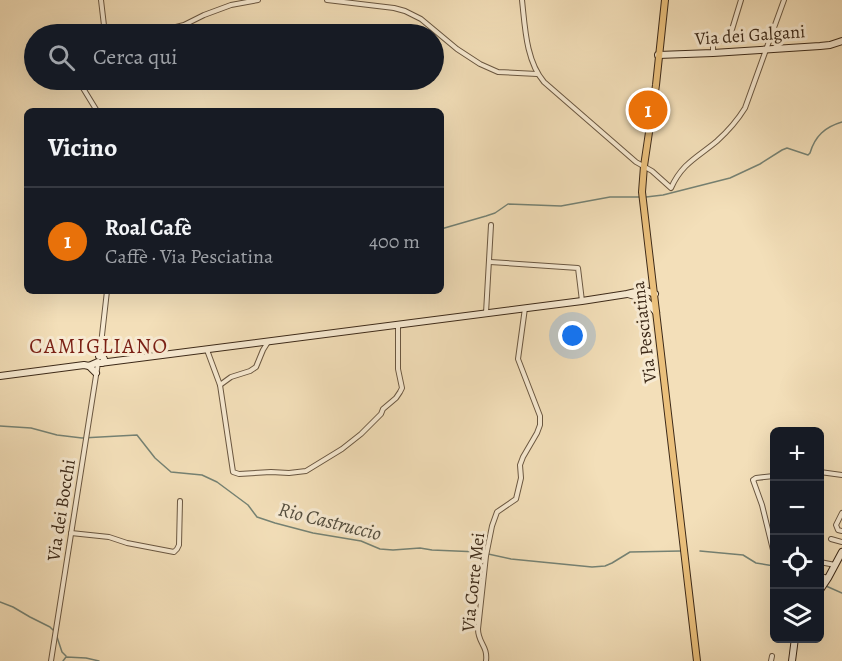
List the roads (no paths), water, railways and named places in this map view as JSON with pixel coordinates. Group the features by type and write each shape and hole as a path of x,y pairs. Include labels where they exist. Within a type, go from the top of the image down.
{"main road":[{"name":"Via Pesciatina","path":"664,0 644,166 643,197 697,661"}],"street":[{"path":"101,0 104,24"},
{"path":"186,24 231,5 258,0"},
{"path":"327,0 394,8 405,11 427,24"},
{"path":"522,0 527,37 537,74 636,162 652,171 671,188 681,170 694,157 715,143 735,123 745,108 784,0"},
{"path":"713,53 714,42 725,40 730,36 741,0"},
{"path":"444,38 480,64 498,72 537,74"},
{"name":"Via dei Galgani","path":"658,55 820,46 842,41"},
{"path":"84,90 95,108"},
{"path":"486,314 491,225"},
{"path":"490,262 578,268 582,301"},
{"path":"644,290 649,284 652,271"},
{"path":"0,376 86,365 99,360 115,361 486,314 644,290 655,294"},
{"name":"Via dei Bocchi","path":"51,661 99,360 106,294"},
{"path":"627,294 645,299 658,314"},
{"path":"645,299 655,294"},
{"name":"Via Corte Mei","path":"486,661 486,649 478,635 486,556 492,526 497,512 516,499 521,478 520,465 540,425 540,416 518,359 525,308"},
{"path":"207,350 220,385 233,472 239,474 306,471 342,449 361,434 400,392 402,388 398,369 398,325"},
{"path":"220,385 231,377 256,367 268,341"},
{"path":"86,365 96,373"},
{"path":"824,473 842,475"},
{"path":"770,476 753,480 770,538"},
{"path":"71,533 109,537 174,552 179,545 180,501"},
{"path":"842,513 836,525 838,530 842,531"},
{"path":"831,539 842,542"},
{"path":"824,585 842,553 833,552"},
{"path":"824,563 836,565"},
{"path":"792,661 794,643"}],"waterway":[{"path":"646,197 730,178 787,148 808,155 822,133 842,122"},
{"path":"444,228 495,213 508,204 561,206 610,197 641,197"},
{"name":"Rio Castruccio","path":"0,426 31,428 57,435 82,438 137,435 155,458 171,472 202,475 217,482 248,505 257,517 313,533 361,541 380,549 420,548 479,552 511,559 592,567 605,566 630,552 681,551"},
{"name":"Rio Castruccio","path":"700,551 743,555 756,563 770,565"},
{"name":"Rio Castruccio","path":"826,586 842,593"},
{"path":"0,602 53,630"},
{"path":"57,637 62,652 66,656"},
{"path":"63,661 66,657 99,661"}],"place":[{"name":"Roal Cafè","path":"648,110"}],"district":[{"name":"CAMIGLIANO","path":"99,346"}]}
